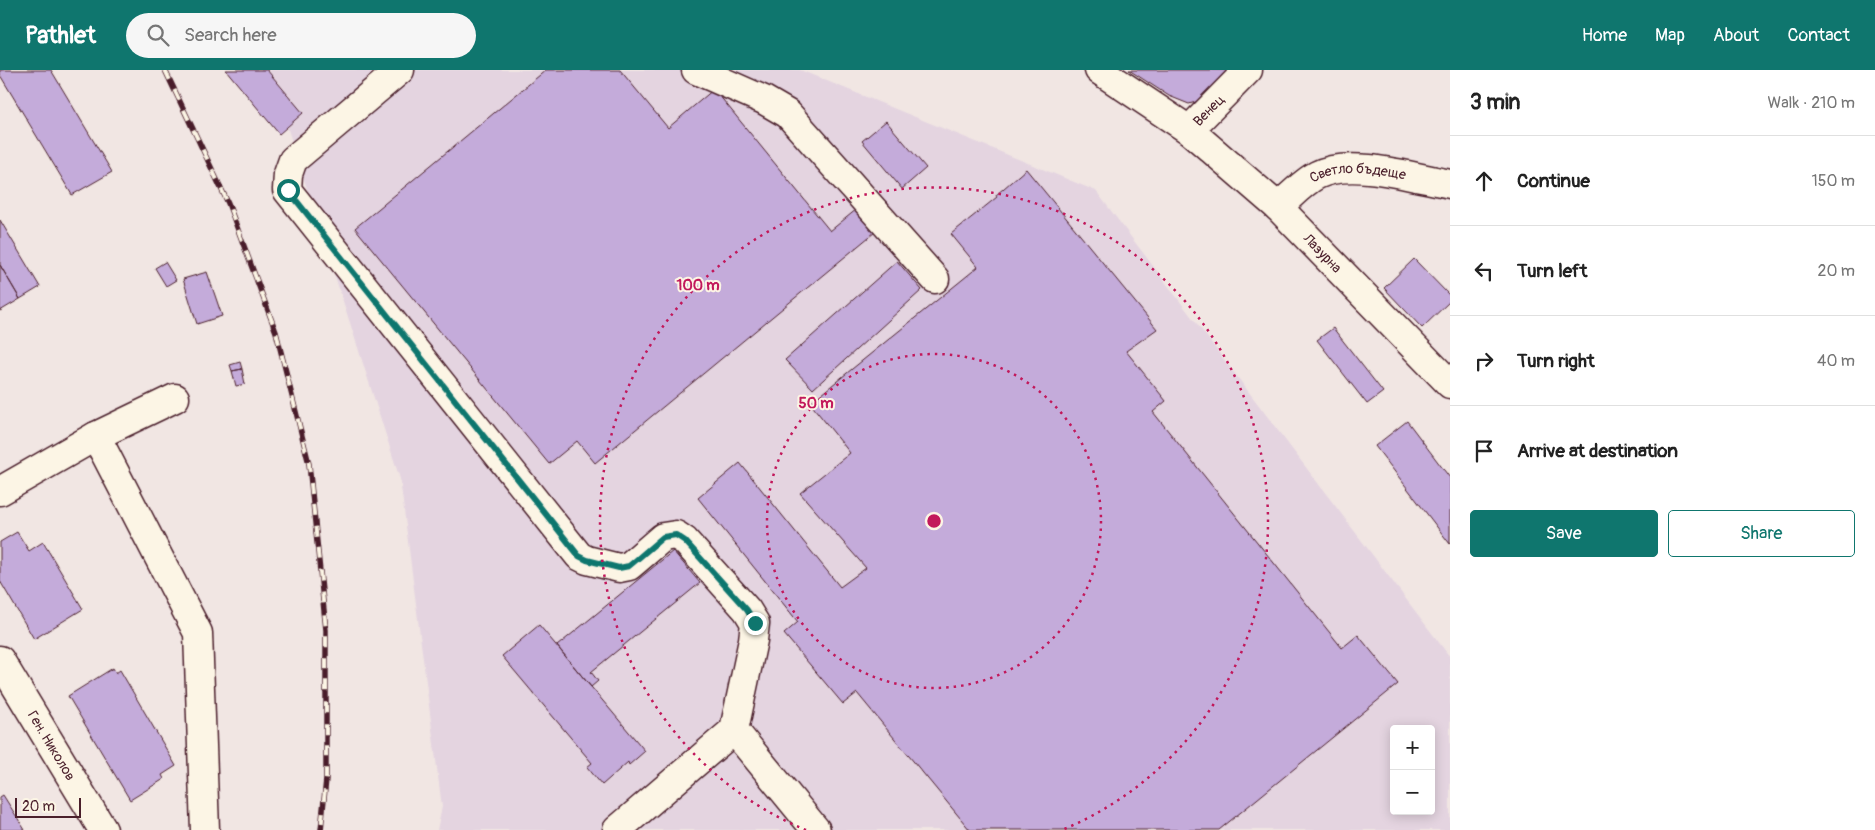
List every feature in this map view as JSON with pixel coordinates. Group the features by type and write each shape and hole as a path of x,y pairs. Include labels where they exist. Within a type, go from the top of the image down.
{"street":[{"path":"400,70 293,160 288,174 288,190 579,556 587,560 619,568 629,566 663,537 676,535 685,541 747,610 755,623 734,730 617,830"},
{"path":"696,70 764,100 788,114 935,279"},
{"name":"Лазурна","path":"1099,70 1189,130 1278,207 1450,384"},
{"name":"Венец","path":"1189,130 1248,70"},
{"name":"Светло бъдеще","path":"1278,207 1315,176 1334,168 1356,167 1450,184"},
{"path":"0,491 96,436 175,398"},
{"path":"96,436 198,633 205,830"},
{"name":"Ген. Николов","path":"0,660 103,830"},
{"path":"734,730 816,830"}],"shaded area":[{"path":"269,70 800,70 1096,191 1450,657 1450,830 437,830 442,807 400,479"}],"building":[{"path":"0,70 51,70 112,172 72,195 0,75"},
{"path":"226,70 267,70 303,113 279,134"},
{"path":"546,70 620,70 668,128 714,89 830,231 857,209 875,232 595,463 577,441 549,464 355,228"},
{"path":"1129,70 1238,70 1206,99 1189,104 1169,96"},
{"path":"886,121 926,168 902,189 862,141"},
{"path":"1026,169 1157,329 1126,351 1166,401 1153,412 1342,648 1358,635 1398,684 1219,830 970,830 857,693 843,704 784,634 798,622 698,498 740,463 840,587 866,568 800,493 850,453 810,403 978,267 951,234 997,197 996,195"},
{"path":"0,220 40,287 20,299 0,265"},
{"path":"1414,259 1450,296 1450,301 1422,328 1384,288"},
{"path":"897,261 922,290 813,389 785,360"},
{"path":"165,262 176,280 166,286 155,268"},
{"path":"0,265 20,299 0,311"},
{"path":"207,272 222,316 197,324 183,279"},
{"path":"1333,328 1383,392 1367,404 1317,340"},
{"path":"240,362 242,369 232,371 230,365"},
{"path":"242,369 245,384 236,386 232,371"},
{"path":"1407,421 1450,478 1450,544 1375,446"},
{"path":"17,532 29,551 43,542 83,609 34,639 0,581 0,542"},
{"path":"673,551 700,583 591,672 598,681 591,687 557,646"},
{"path":"539,625 645,751 629,765 628,762 602,785 587,767 592,763 502,656"},
{"path":"113,668 116,673 120,670 176,766 162,775 164,779 130,800 68,696"},
{"path":"3,795 25,830 0,830 0,797"}],"railway":[{"path":"165,70 228,203 276,332 309,464 326,630 326,779 321,830"}],"route":[{"path":"288,190 579,556 587,560 619,568 629,566 663,537 676,535 685,541 747,610 755,623"}]}
